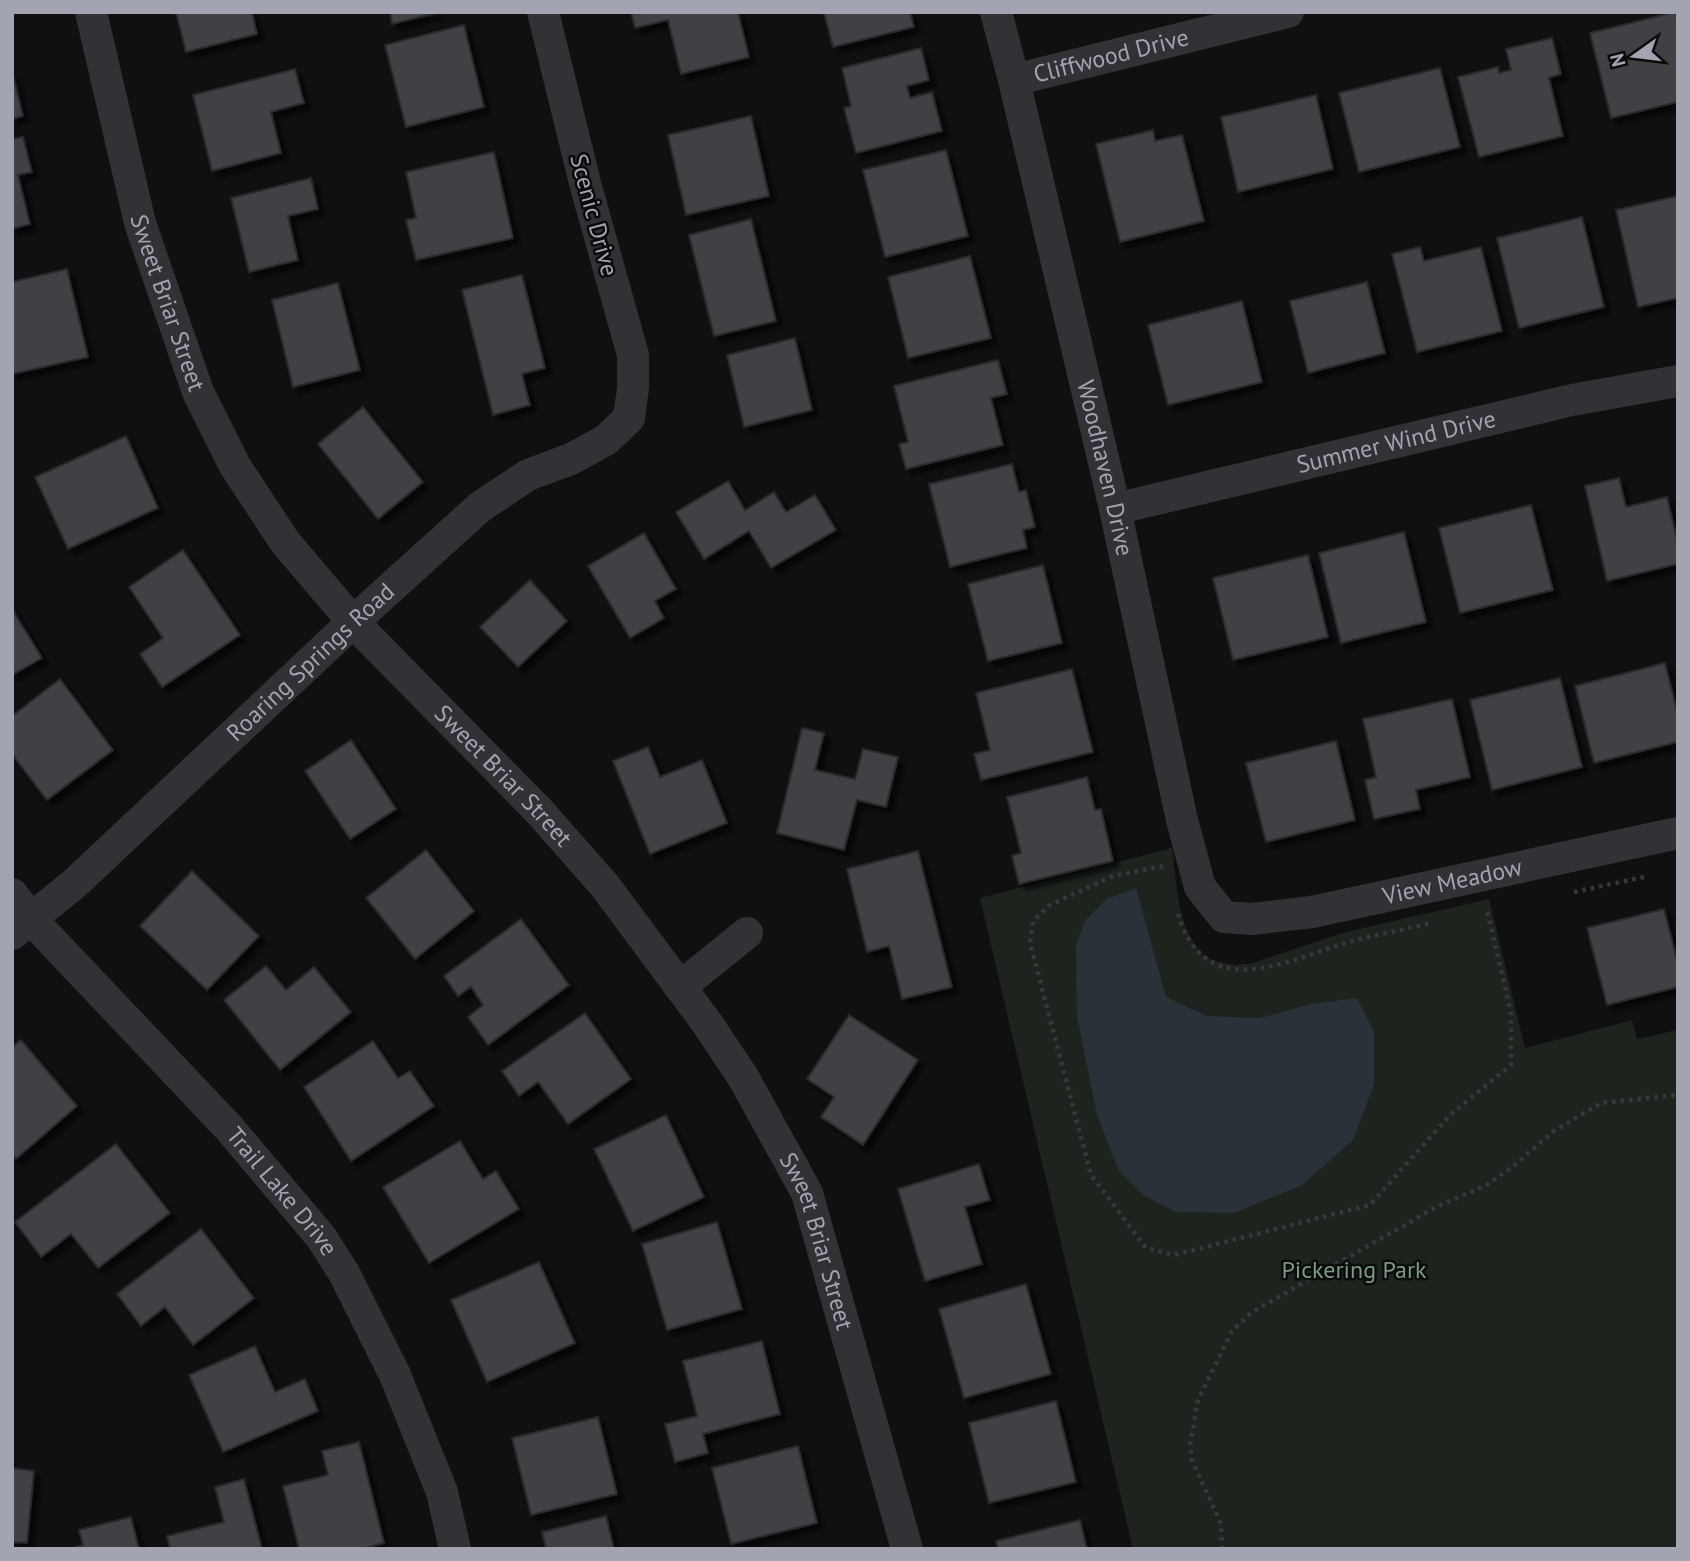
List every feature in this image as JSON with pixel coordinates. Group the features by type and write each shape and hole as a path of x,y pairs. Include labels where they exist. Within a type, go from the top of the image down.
{"street":[{"name":"Sweet Briar Street","path":"91,12 140,223 198,392 234,466 285,542 352,622 540,811 605,886 743,1077 807,1193 907,1549"},
{"name":"Scenic Drive","path":"543,12 585,183 633,355 629,418"},
{"name":"Woodhaven Drive","path":"996,12 1115,509 1185,834 1200,887 1224,917"},
{"name":"Cliffwood Drive","path":"1014,80 1288,12"},
{"name":"Summer Wind Drive","path":"1115,509 1572,400 1678,381"},
{"name":"Roaring Springs Road","path":"19,916 74,884 352,622 480,507 528,475 571,459 606,440 629,418"},
{"name":"View Meadow","path":"1224,917 1252,919 1312,912 1678,833"},
{"name":"Trail Lake Drive","path":"19,916 229,1128 321,1237 344,1273 395,1375 442,1492 455,1549"},
{"path":"680,987 747,933"}],"path":[{"path":"1164,866 1112,876 1050,905 1033,921 1030,943 1091,1175 1146,1248 1174,1255 1370,1205 1450,1115 1511,1065 1511,1013 1487,910"},
{"path":"1222,1549 1222,1524 1192,1460 1190,1446 1198,1399 1232,1331 1252,1312 1438,1206 1485,1186 1511,1168 1554,1131 1601,1103 1678,1095"}],"green space":[{"name":"Pickering Park","path":"1172,848 1177,889 1187,930 1196,946 1209,958 1228,964 1252,963 1346,932 1489,899 1525,1048 1632,1020 1637,1039 1678,1030 1678,1549 1133,1549 980,898"}],"shaded area":[{"path":"1136,888 1166,997 1207,1016 1260,1018 1311,1004 1357,998 1374,1032 1374,1084 1353,1140 1302,1185 1234,1213 1175,1212 1143,1195 1119,1171 1097,1115 1077,1016 1076,946 1085,921 1107,899"}],"building":[{"path":"176,12 252,12 257,34 186,52"},
{"path":"390,12 440,12 392,24"},
{"path":"631,12 738,12 749,57 681,74 668,20 635,28"},
{"path":"824,12 910,12 914,27 833,47"},
{"path":"1675,12 1678,21 1678,102 1611,118 1590,33"},
{"path":"464,25 484,107 406,127 385,45"},
{"path":"1552,38 1561,74 1549,78 1563,136 1479,157 1458,77 1498,67 1499,73 1511,70 1506,49"},
{"path":"921,48 929,80 907,86 910,98 932,92 942,131 856,153 844,108 851,106 842,68"},
{"path":"1440,68 1460,147 1359,172 1339,93"},
{"path":"295,69 304,103 271,112 281,153 212,171 193,95"},
{"path":"12,71 23,116 12,119"},
{"path":"1316,95 1333,169 1238,192 1221,117"},
{"path":"751,116 769,196 686,215 668,135"},
{"path":"1153,130 1155,141 1182,135 1204,221 1120,242 1096,144"},
{"path":"23,137 32,172 18,175 30,224 12,229 12,139"},
{"path":"946,150 968,236 885,257 863,170"},
{"path":"494,152 513,238 416,260 406,220 416,218 406,172"},
{"path":"311,178 318,209 288,216 298,260 249,272 231,198"},
{"path":"1678,196 1678,298 1638,307 1616,210"},
{"path":"1582,217 1604,307 1519,328 1497,238"},
{"path":"751,219 776,321 714,336 689,235"},
{"path":"1420,247 1424,261 1481,247 1502,331 1417,352 1392,254"},
{"path":"970,256 991,338 908,358 888,277"},
{"path":"67,269 88,357 12,374 12,282"},
{"path":"522,275 545,368 522,374 530,405 493,415 462,290"},
{"path":"1367,282 1385,353 1308,373 1290,301"},
{"path":"338,283 360,370 293,387 272,300"},
{"path":"1242,301 1262,382 1168,405 1148,325"},
{"path":"795,338 812,410 744,427 727,355"},
{"path":"998,360 1007,394 991,398 1003,445 906,469 899,444 908,442 894,386"},
{"path":"363,407 423,482 378,519 318,444"},
{"path":"126,436 158,508 68,549 35,477"},
{"path":"1012,464 1019,492 1026,490 1035,527 1023,530 1027,548 950,567 929,484"},
{"path":"1619,478 1626,507 1667,497 1678,544 1678,564 1607,581 1585,486"},
{"path":"728,481 745,510 774,492 786,512 815,495 836,530 771,568 749,531 704,559 676,512"},
{"path":"1531,505 1553,590 1460,613 1439,528"},
{"path":"1404,532 1426,622 1341,643 1319,553"},
{"path":"644,533 676,589 655,601 664,618 630,638 588,566"},
{"path":"183,550 240,635 162,687 140,654 163,638 129,587"},
{"path":"1308,555 1328,637 1233,660 1213,578"},
{"path":"1043,565 1062,643 988,661 968,584"},
{"path":"530,580 567,621 518,667 480,627"},
{"path":"12,609 42,658 12,675"},
{"path":"1665,663 1678,715 1678,742 1594,763 1575,686"},
{"path":"1072,669 1093,752 981,780 974,754 990,750 976,693"},
{"path":"1560,678 1582,767 1492,790 1470,700"},
{"path":"60,679 113,750 47,800 12,754 12,716"},
{"path":"1452,699 1470,777 1416,790 1420,809 1374,819 1365,780 1376,777 1363,719"},
{"path":"802,728 824,733 815,770 855,779 863,749 898,757 886,807 857,800 844,850 777,833"},
{"path":"351,740 396,809 350,839 305,771"},
{"path":"1336,741 1355,820 1266,842 1246,763"},
{"path":"648,747 660,777 702,760 727,823 650,854 613,761"},
{"path":"1087,777 1095,810 1101,809 1113,861 1019,884 1012,856 1021,853 1007,797"},
{"path":"426,850 474,911 415,959 366,898"},
{"path":"918,851 952,987 902,999 889,946 867,952 847,869"},
{"path":"192,871 259,936 207,990 140,926"},
{"path":"1664,909 1678,964 1678,987 1607,1005 1587,928"},
{"path":"521,919 569,985 488,1045 468,1017 483,1005 471,987 458,996 444,976"},
{"path":"266,966 286,990 314,967 351,1012 280,1070 224,1000"},
{"path":"585,1013 631,1079 568,1124 538,1082 519,1096 502,1071"},
{"path":"849,1015 918,1060 863,1145 821,1117 834,1097 807,1079"},
{"path":"21,1040 77,1106 16,1159 12,1155 12,1047"},
{"path":"373,1041 398,1078 410,1071 434,1106 351,1161 304,1087"},
{"path":"666,1115 704,1197 633,1231 594,1149"},
{"path":"460,1141 483,1179 496,1171 519,1209 429,1263 383,1187"},
{"path":"116,1144 170,1213 98,1268 71,1234 41,1257 15,1222"},
{"path":"979,1164 990,1200 965,1207 982,1264 925,1281 898,1189"},
{"path":"717,1222 742,1309 667,1330 642,1244"},
{"path":"201,1229 254,1298 193,1345 165,1307 141,1326 117,1294"},
{"path":"539,1262 575,1343 487,1382 451,1300"},
{"path":"1026,1284 1051,1374 964,1398 939,1309"},
{"path":"762,1341 780,1414 703,1434 708,1453 675,1462 665,1424 697,1416 683,1361"},
{"path":"255,1346 275,1392 305,1379 318,1411 223,1452 189,1375"},
{"path":"1056,1401 1076,1482 989,1503 969,1423"},
{"path":"598,1417 617,1494 531,1515 512,1438"},
{"path":"359,1442 384,1543 362,1549 299,1549 283,1486 328,1475 322,1451"},
{"path":"798,1446 817,1523 731,1544 712,1468"},
{"path":"12,1468 34,1471 27,1543 12,1542"},
{"path":"244,1479 262,1549 170,1549 167,1536 224,1522 215,1487"},
{"path":"606,1516 614,1549 546,1549 542,1532"},
{"path":"131,1517 139,1549 69,1549 83,1545 79,1530"},
{"path":"1080,1520 1087,1549 998,1549 996,1541"}]}
